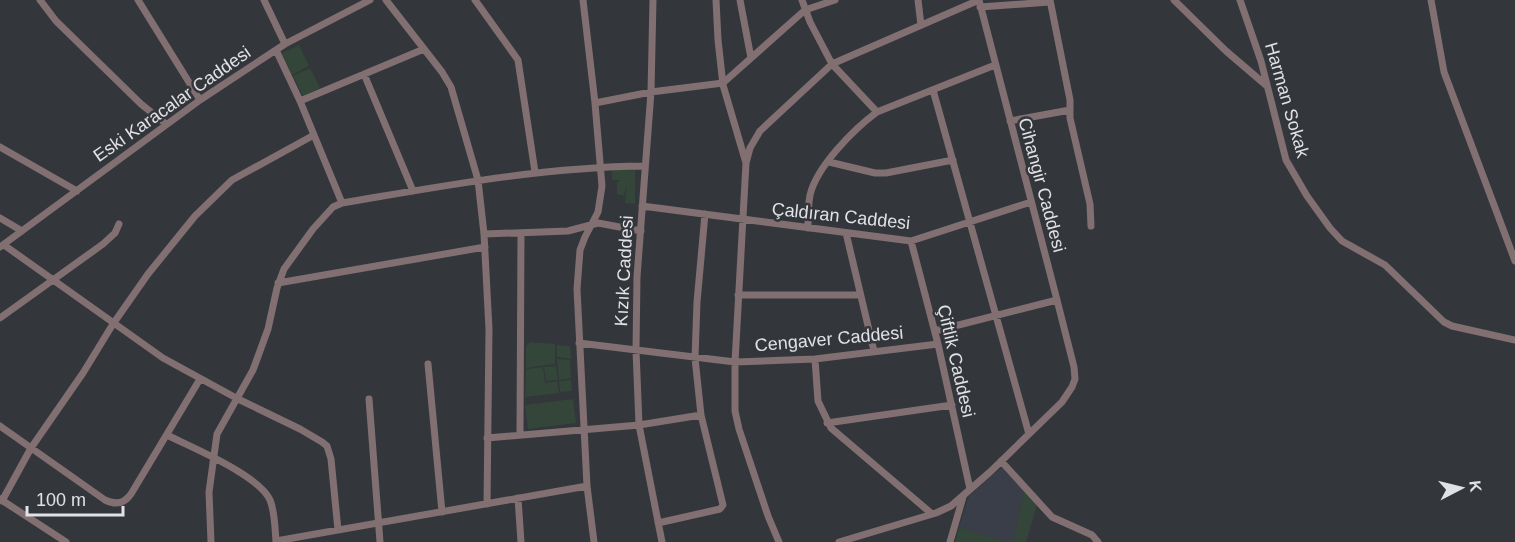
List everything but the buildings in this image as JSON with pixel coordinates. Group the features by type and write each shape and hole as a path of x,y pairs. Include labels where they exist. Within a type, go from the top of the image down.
{"street":[{"path":"40,0 56,21 141,104 166,123"},
{"path":"138,0 200,100"},
{"path":"264,0 285,44"},
{"name":"Eski Karacalar Caddesi","path":"2,246 200,100 285,44 370,0"},
{"path":"386,0 451,87 478,180 485,247 489,329 487,504"},
{"path":"475,0 518,60 535,172"},
{"path":"583,0 601,166 600,204 579,257 577,289 583,429 594,542"},
{"name":"Kızık Caddesi","path":"653,0 651,92 637,277 636,350 639,425 662,542"},
{"path":"716,0 717,40 723,83 746,163"},
{"path":"740,0 751,58"},
{"path":"802,0 832,64 877,112"},
{"path":"595,103 651,92 723,83 805,9 835,0"},
{"path":"918,0 921,25"},
{"path":"1174,0 1226,51 1268,87"},
{"name":"Harman Sokak","path":"1239,0 1256,44 1286,160 1307,196 1336,236 1385,265 1444,322 1452,326 1515,340"},
{"path":"1431,0 1444,72 1515,261"},
{"path":"779,542 739,429 734,399 746,163 750,148 760,131 832,64 979,2 1050,1 1070,100 1070,118 1090,204 1091,226"},
{"name":"Cihangir Caddesi","path":"979,2 1074,367 1075,379 1068,395 1029,434"},
{"path":"300,101 424,49"},
{"path":"276,50 300,101 342,203"},
{"path":"808,228 810,195 818,177 857,129 877,112 995,65"},
{"path":"364,74 413,191"},
{"path":"839,542 855,540 951,506 1029,434 933,90"},
{"path":"1010,121 1070,110"},
{"path":"66,542 1,500 31,448 148,274 195,216 218,192 240,175 314,135"},
{"path":"0,147 76,190"},
{"path":"829,162 875,173 886,173 953,160"},
{"path":"211,542 208,492 217,434 249,379 268,329 278,283 291,257 333,207 342,203 535,172 601,166 645,166"},
{"name":"Çaldıran Caddesi","path":"642,206 911,242 1031,202"},
{"path":"658,523 720,508 723,501 701,415 695,358 697,302 705,214"},
{"path":"0,218 22,231"},
{"path":"484,234 568,231 603,223 641,231"},
{"path":"0,318 103,244 115,233 119,224"},
{"path":"520,435 521,233"},
{"path":"846,233 874,351"},
{"name":"Çiftlik Caddesi","path":"911,242 938,344 970,489"},
{"path":"2,246 163,358 238,399 316,437 327,446 332,459 338,530"},
{"path":"278,283 485,247"},
{"path":"738,295 860,295"},
{"path":"934,331 997,317 1057,300"},
{"name":"Cengaver Caddesi","path":"579,343 735,362 815,359 938,344"},
{"path":"815,359 818,401 827,423 932,514"},
{"path":"429,364 442,512"},
{"path":"0,426 105,500 114,503 124,501 131,494 200,379"},
{"path":"369,399 380,542"},
{"path":"827,423 952,405"},
{"path":"488,438 639,425 701,415"},
{"path":"167,435 246,477 266,493 272,507 276,541 587,486"},
{"path":"1001,461 1052,516 1092,534 1098,542"},
{"path":"950,542 964,494"},
{"path":"518,498 521,542"}],"shaded area":[{"path":"1002,467 1037,504 1026,542 1008,542 959,527 969,496"}],"green space":[{"path":"299,45 309,66 292,75 282,53"},
{"path":"310,68 320,88 303,96 293,76"},
{"path":"612,170 635,170 635,204 625,203 627,185 624,196 617,194 617,182 621,180 612,180"},
{"path":"530,342 555,344 555,364 526,368 526,346"},
{"path":"557,345 570,346 571,359 557,357"},
{"path":"557,359 570,360 571,378 559,380"},
{"path":"556,366 558,380 546,381 544,367"},
{"path":"543,367 545,383 557,381 559,393 525,397 526,369"},
{"path":"571,380 572,391 560,392 559,381"},
{"path":"573,399 576,423 528,429 525,405"},
{"path":"1024,491 1037,504 1026,542 1013,542"},
{"path":"959,527 1008,542 955,542"}]}
